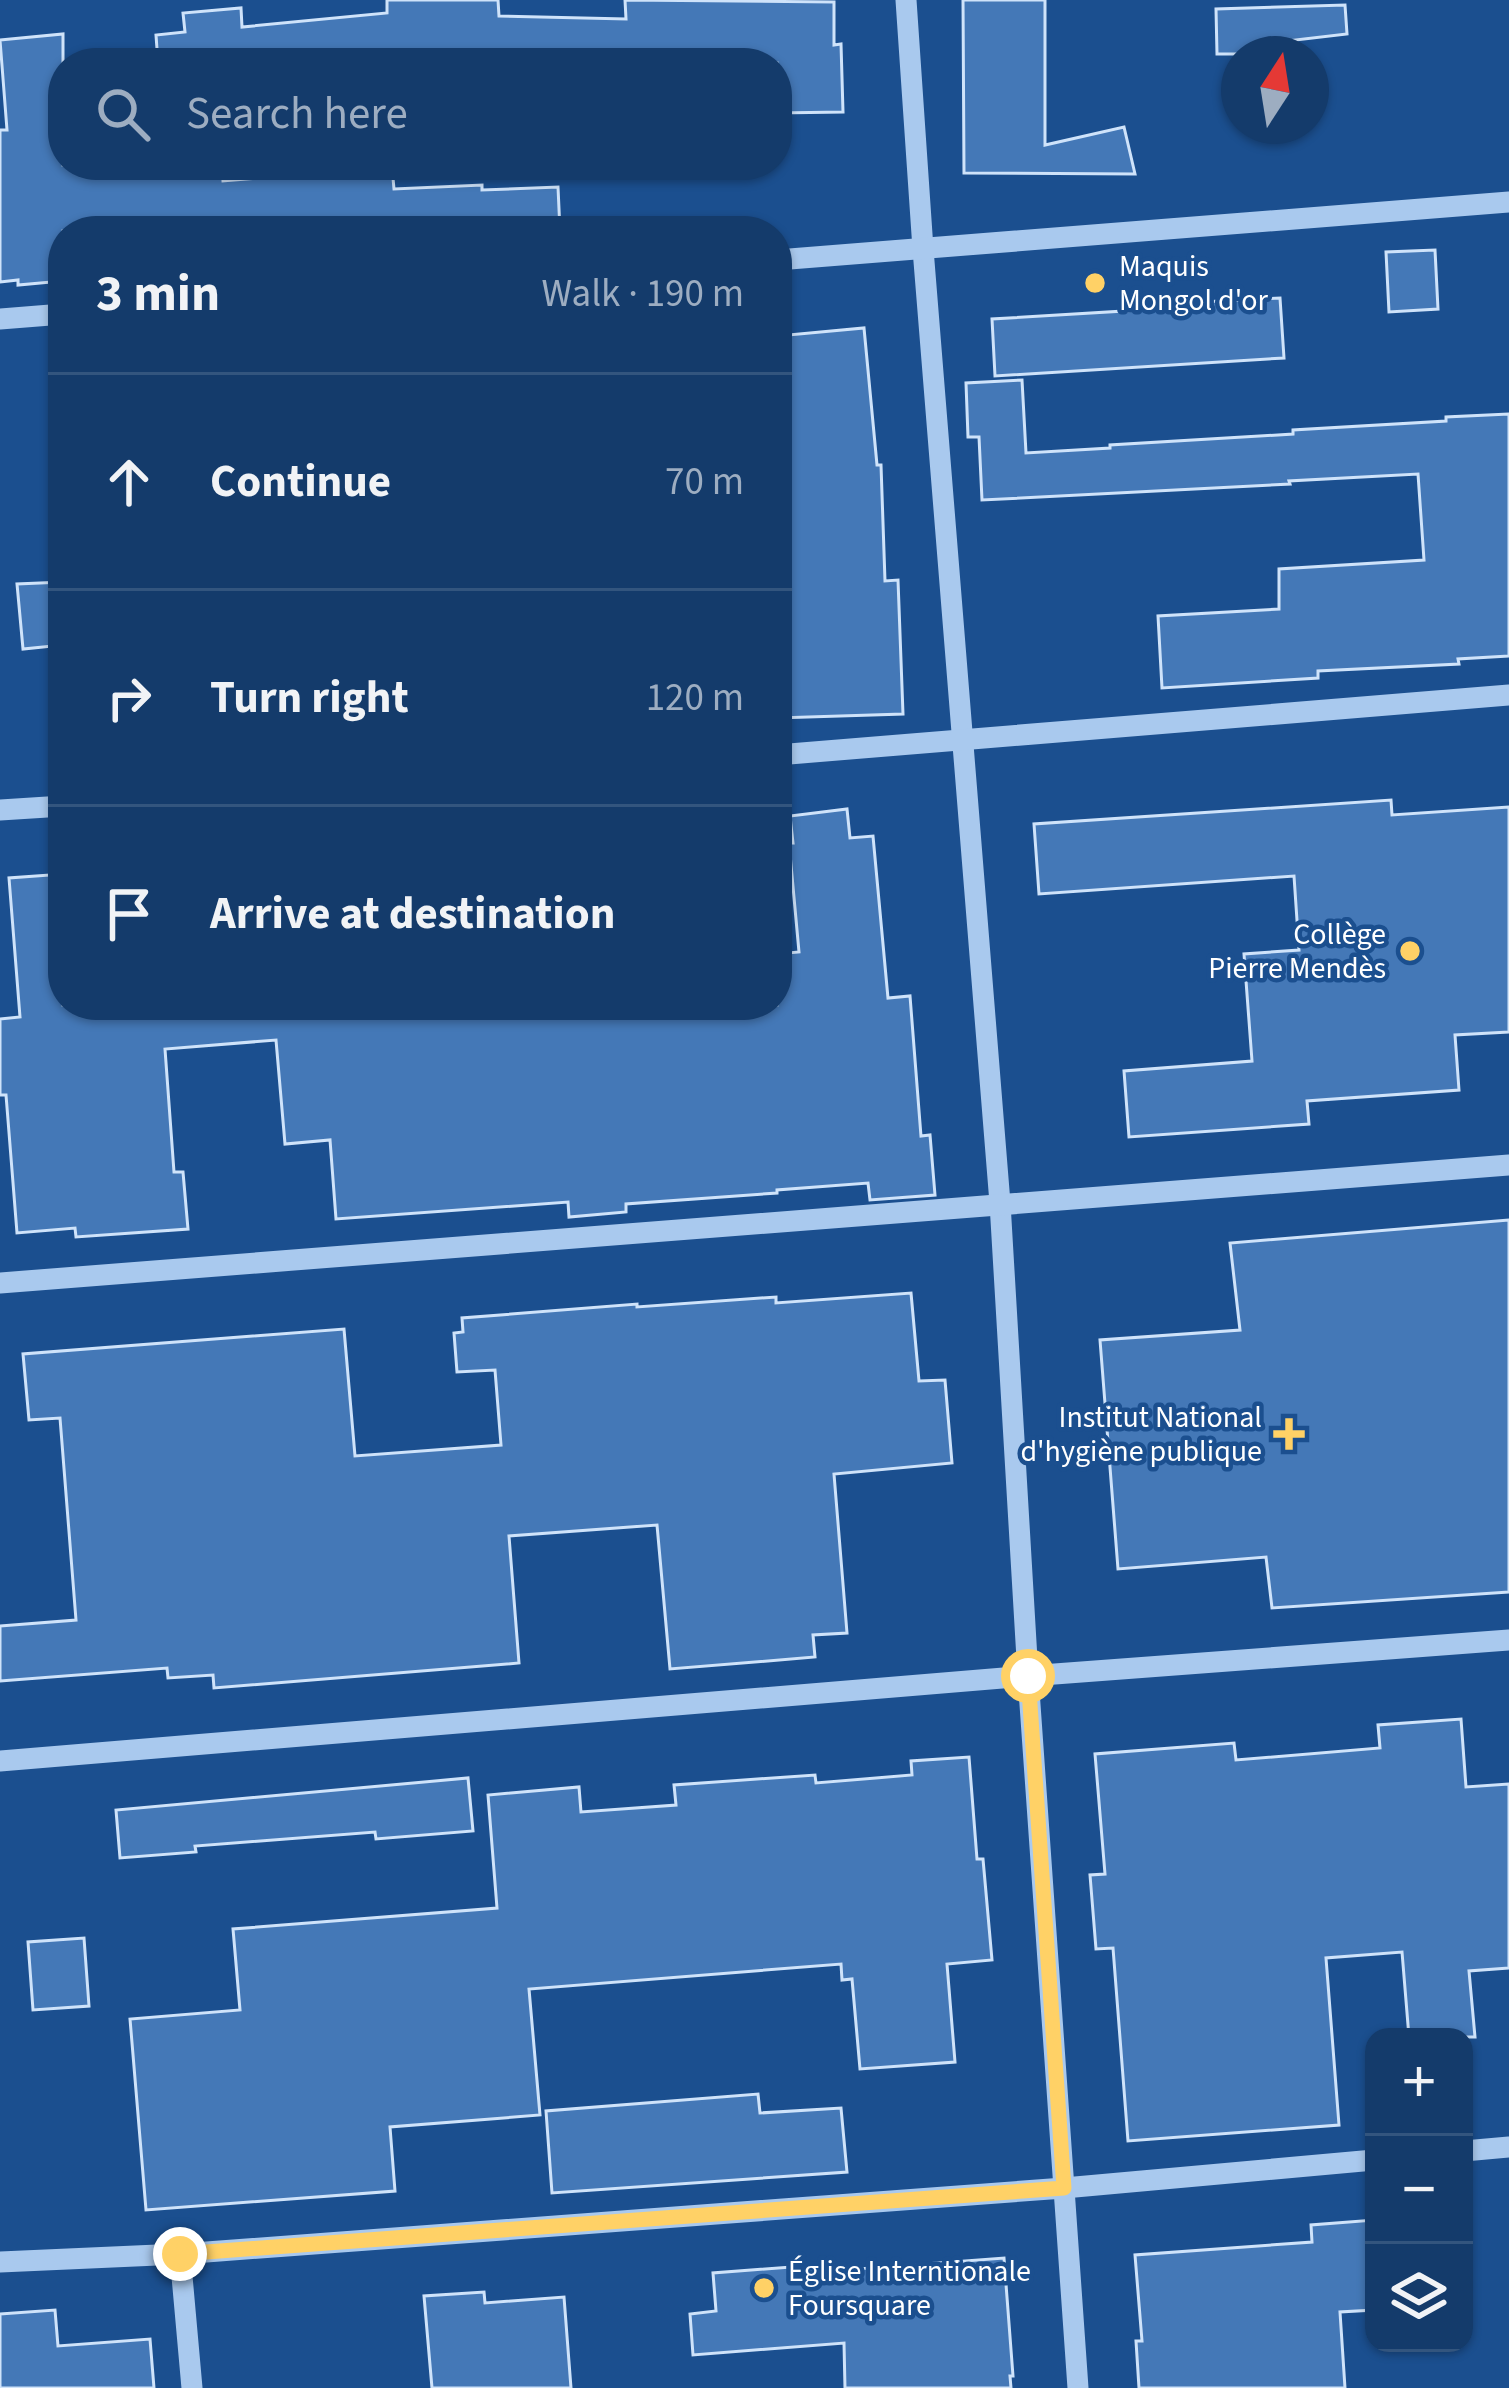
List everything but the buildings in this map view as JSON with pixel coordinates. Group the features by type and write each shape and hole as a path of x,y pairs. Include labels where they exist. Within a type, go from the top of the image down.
{"street":[{"path":"907,0 1000,1203 1078,2388"},
{"path":"792,259 1509,202"},
{"path":"0,319 48,315"},
{"path":"792,753 1509,695"},
{"path":"0,810 48,807"},
{"path":"0,1283 1509,1165"},
{"path":"0,1761 1509,1640"},
{"path":"1473,2150 1509,2147"},
{"path":"0,2262 180,2254 1365,2161"},
{"path":"180,2254 191,2388"}],"place":[{"name":"Maquis Mongol d'or","path":"1095,283"},
{"name":"Collège Pierre Mendès","path":"1410,951"},
{"name":"Institut National d'hygiène publique","path":"1289,1434"},
{"name":"Église Interntionale Foursquare","path":"764,2288"}],"route":[{"path":"180,2254 1064,2188 1028,1676"}]}
